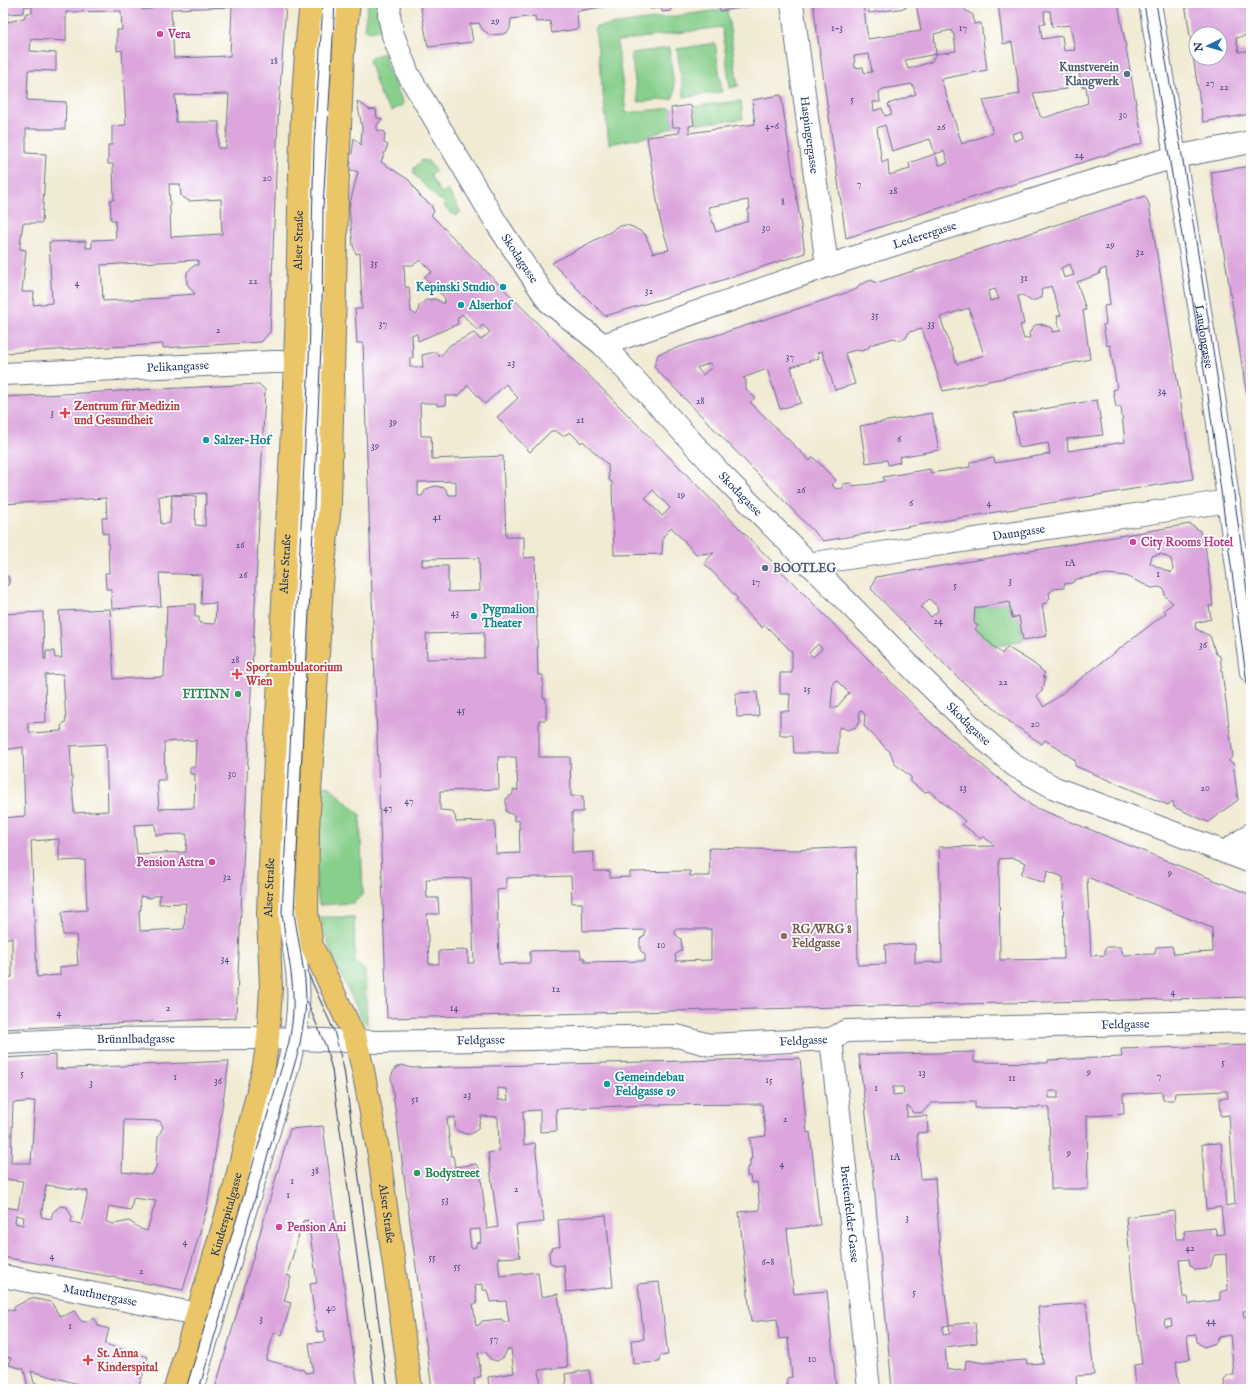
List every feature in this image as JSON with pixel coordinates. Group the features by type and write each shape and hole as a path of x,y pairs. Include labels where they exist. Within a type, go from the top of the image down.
{"main road":[{"name":"Alser Straße","path":"268,1038 271,988 268,913 270,867 305,364 298,183 307,37 311,3"},
{"name":"Alser Straße","path":"349,3 343,52 336,199 330,504 322,591 310,806 307,912 312,946 356,1040 363,1070 379,1155 411,1389"},
{"name":"Kinderspitalgasse","path":"175,1389 234,1189 264,1066 268,1038"}],"street":[{"path":"192,1389 296,1039 299,1012 298,981 288,905 305,364 329,3"},
{"name":"Skodagasse","path":"390,3 390,16 393,35 408,74 497,224 549,302 603,345 669,419 808,564 983,738 1015,766 1055,788 1251,862"},
{"name":"Haspingergasse","path":"792,3 827,266"},
{"name":"Laudongasse","path":"1150,3 1229,501 1251,672"},
{"name":"Lederergasse","path":"603,345 827,266 1093,181 1175,157 1251,142"},
{"path":"305,364 320,370 333,398"},
{"name":"Pelikangasse","path":"3,374 305,364"},
{"name":"Daungasse","path":"808,564 1229,501"},
{"path":"1225,852 1251,834"},
{"name":"Feldgasse","path":"356,1040 379,1042 677,1036 710,1045 831,1039 846,1032 1251,1021"},
{"path":"268,1038 356,1040"},
{"name":"Brünnlbadgasse","path":"3,1043 86,1039 268,1038"},
{"name":"Breitenfelder Gasse","path":"831,1039 869,1389"},
{"name":"Mauthnergasse","path":"3,1276 197,1314"}],"green space":[{"path":"368,3 379,3 381,29 367,31 364,28"},
{"path":"727,9 738,86 730,88 722,27 617,41 626,113 671,108 673,127 647,137 609,144 595,27"},
{"path":"715,43 722,92 684,97 677,49"},
{"path":"669,48 675,92 672,99 638,102 631,53"},
{"path":"385,53 387,68 404,104 392,111 384,102 369,60 373,56"},
{"path":"741,101 743,119 697,124 695,106"},
{"path":"422,160 428,161 436,171 430,175 441,193 447,189 461,212 455,216 444,206 445,204 441,199 439,200 414,174 414,168"},
{"path":"1009,602 1012,617 1019,616 1023,640 993,646 975,629 978,626 974,623 975,608"},
{"path":"329,786 360,815 363,894 354,903 319,905 316,886 321,787"},
{"path":"320,917 354,917 355,962 365,971 367,1025 362,1020 331,953"}],"building":[{"path":"3,3 142,3 142,10 152,9 152,3 286,3 278,119 270,332 261,342 163,348 163,344 3,353","holes":["25,6 32,6 32,13 26,13 24,18 8,22 7,14 23,13","232,7 230,56 174,58 171,9","121,11 122,30 117,30 117,51 122,50 126,125 112,126 112,145 108,145 108,164 113,164 114,200 110,200 111,220 115,220 116,239 92,240 92,248 86,248 86,241 49,242 52,303 33,305 34,292 22,292 26,250 20,249 20,245 23,223 42,223 46,154 26,153 26,129 65,129 66,102 27,100 28,70 56,71 56,53 30,51 31,39 66,41 66,12","229,94 226,148 218,148 219,122 176,122 175,95","169,184 180,184 181,196 189,201 221,199 222,234 171,237","198,260 198,265 195,265 187,272 187,284 195,294 168,296 167,298 103,301 101,265"]},
{"path":"420,3 622,4 577,11 578,29 552,33 550,21 536,22 535,16 511,19 508,32 503,34 490,35 482,29 479,23 470,24 473,42 428,47"},
{"path":"649,3 671,3 671,11 662,12 662,8 650,9"},
{"path":"719,3 767,3 767,4 720,11"},
{"path":"813,3 863,3 868,39 921,31 916,3 964,3 965,10 973,15 974,24 981,23 987,70 941,79 962,144 993,133 983,100 1020,94 1012,42 1003,44 998,3 1081,3 1081,6 1092,5 1092,3 1118,3 1143,143 846,238","holes":["1044,11 1050,11 1052,27 1070,25 1075,50 1064,51 1062,36 1042,39 1040,24 1045,24","951,30 954,35 956,51 936,54 934,34","869,54 872,72 864,73 863,67 855,68 854,56","936,54 931,62 908,69 905,60","1079,72 1082,87 1086,86 1088,103 1044,118 1040,116 1033,93 1067,89 1065,74","912,84 916,94 888,104 892,114 885,116 882,108 874,111 873,102 880,102 879,92 883,89","885,125 892,151 930,139 935,154 909,163 910,169 889,175 888,160 882,163 877,128","1021,131 1023,138 1014,141 1012,134","944,151 948,163 939,165 935,154"]},
{"path":"868,3 905,3 906,8 869,13"},
{"path":"1185,3 1251,3 1251,34 1236,38 1239,52 1251,50 1251,114 1203,122 1195,66 1228,66 1228,26 1188,26"},
{"path":"781,95 805,253 605,316 552,263 612,231 616,227 626,225 645,234 653,253 669,250 660,219 647,137 679,133 680,127 673,127 671,108 691,105 694,125 689,126 689,133 755,124 752,100","holes":["748,200 750,209 748,209 748,221 716,232 708,207"]},
{"path":"357,101 370,110 376,109 377,118 382,119 377,125 377,130 385,132 384,143 388,145 381,162 409,180 420,196 431,205 434,212 431,215 931,723 1032,806 1251,895 1251,997 387,1018 363,343 357,343 355,309 362,309 360,253 356,254 353,245 349,207 358,172 348,169 351,163 348,154 352,154 354,138 361,145 362,128","holes":["420,260 432,272 424,277 445,298 444,304 436,299 426,300 419,306 417,315 411,312 409,287 405,287 404,265 413,265","462,314 477,330 483,325 490,332 481,340 474,333 450,345 440,357 435,352 422,355 423,367 410,367 410,358 413,358 412,334 417,334 418,341 458,324 457,319","506,384 518,398 497,417 530,452 551,431 556,431 563,436 570,432 581,443 583,441 608,465 609,480 612,482 614,555 662,554 663,537 671,527 696,554 714,553 704,563 738,599 736,601 762,628 765,625 792,652 792,673 780,673 780,694 790,694 789,711 780,711 780,735 793,735 794,753 838,753 838,730 841,727 848,730 856,727 860,720 859,711 861,710 865,715 864,726 890,752 895,764 911,777 911,782 924,792 929,791 965,821 962,824 981,839 983,836 995,846 939,847 942,962 915,963 915,944 885,945 886,964 858,965 856,847 796,850 709,848 710,876 690,876 690,871 630,872 630,877 610,878 610,871 594,871 594,852 572,853 572,812 583,812 583,796 571,796 570,757 539,757 539,720 546,720 546,698 543,698 543,675 538,675 535,557 524,558 524,537 506,537 503,456 432,459 431,436 421,436 420,403 437,403 437,406 446,405 445,396 459,396 468,385 485,404","456,481 456,495 449,495 445,488 435,486 426,489 422,496 418,496 418,482","653,490 670,508 662,516 645,498","479,558 480,591 448,592 448,566 422,566 422,559","484,632 484,658 427,659 426,634","818,644 822,649 813,657 809,653","836,680 849,693 836,708 831,708 833,683","498,757 516,757 518,790 513,790 513,794 506,799 506,812 514,815 514,821 519,820 520,853 496,854 495,821 456,822 452,811 440,810 440,791 499,789","1014,858 1026,863 1021,874 1044,883 1048,871 1063,877 1064,959 1000,960 999,859","571,876 572,903 582,903 583,931 645,930 645,935 640,939 640,950 645,955 645,961 585,962 585,958 581,958 580,950 530,951 530,963 499,964 497,890 506,889 506,878","1087,877 1212,928 1213,952 1174,954 1172,946 1156,947 1155,954 1123,955 1121,947 1107,947 1105,949 1105,955 1091,956","471,878 474,963 468,963 468,950 439,951 439,964 429,964 427,914 439,914 438,898 427,898 426,879","675,929 711,929 711,960 676,961 675,955 682,950 681,939 675,934"]},
{"path":"1251,166 1251,415 1250,415 1211,172"},
{"path":"1145,196 1149,204 1193,479 823,541 654,367 658,354 857,289 859,285 871,280 876,283","holes":["1070,264 1074,275 1064,278 1061,268","1106,268 1110,305 1104,306 1106,324 1103,325 1107,346 1110,345 1117,389 1113,390 1116,407 1121,407 1125,442 1068,451 1067,439 1103,435 1097,400 1013,414 1019,448 1048,443 1050,454 995,463 994,458 970,462 970,467 931,473 930,469 883,477 884,481 871,484 852,486 851,483 843,484 843,488 836,489 832,485 836,480 813,457 810,461 750,402 755,398 746,389 746,380 743,378 767,369 780,409 801,403 791,367 819,358 817,353 822,351 835,390 855,384 845,353 856,350 861,351 867,349 870,345 894,338 899,340 906,338 909,332 922,329 943,391 1090,359 1083,310 1086,310 1077,282 1100,274 1099,271","1051,286 1061,315 1057,316 1060,331 1052,332 1052,328 1041,324 1035,325 1029,333 1030,338 1024,339 1020,325 1024,324 1018,296 1022,295 1031,301 1042,298 1041,290","995,289 999,299 990,301 988,291","969,308 984,355 957,364 940,317","710,363 712,367 703,375 697,368"]},
{"path":"259,384 265,390 236,1018 3,1029 3,978 12,977 12,938 3,938 3,818 25,816 23,747 3,750 3,614 43,612 44,659 46,659 46,651 54,651 55,658 62,658 59,611 110,609 114,679 164,677 167,606 195,604 195,617 199,617 199,623 215,624 216,603 201,604 202,575 159,573 161,606 112,609 111,589 106,589 105,573 109,573 108,533 103,534 102,518 107,518 106,498 3,504 3,397","holes":["206,493 205,526 195,525 196,496 172,495","172,495 170,523 161,524 159,496","63,674 66,721 61,726 62,731 30,733 27,723 46,722 45,675","196,740 195,767 190,767 190,774 195,774 194,808 159,809 157,780 165,780 164,742","106,744 108,811 74,813 70,746","155,824 156,835 187,834 186,852 137,854 134,825","59,839 59,861 85,860 87,910 62,912 63,935 76,935 78,965 60,967 60,975 37,977 31,841","160,894 159,904 186,903 184,929 140,931 140,896 150,898"]},
{"path":"932,413 939,450 899,457 900,462 888,465 887,460 866,463 860,426"},
{"path":"1190,524 1200,531 1202,544 1205,544 1213,606 1209,606 1211,619 1195,623 1196,629 1210,636 1216,654 1220,656 1233,757 1228,761 1233,763 1238,800 1208,822 1174,807 1173,801 1168,805 1075,766 1075,760 1045,740 1042,744 1010,722 956,676 871,589 876,577","holes":["1161,554 1171,559 1173,569 1171,573 1150,563 1152,556","1107,574 1126,576 1152,588 1159,587 1164,589 1165,596 1173,603 1164,610 1166,613 1044,707 1037,696 1043,690 1041,688 1044,685 1045,678 1043,676 1045,673 1033,663 1007,647 1002,654 975,629 978,626 974,623 975,608 1009,602 1012,618 1019,616 1023,640 1047,636 1042,604 1046,603 1050,599 1049,593 1054,589 1064,588 1064,584 1072,583 1077,579","929,599 937,606 938,611 931,617 921,607"]},
{"path":"3,573 9,578 9,584 3,588"},
{"path":"757,692 759,716 737,717 736,693"},
{"path":"1251,1045 1251,1310 1243,1311 1244,1317 1251,1317 1251,1389 1225,1389 1224,1379 1228,1375 1234,1375 1230,1335 1219,1337 1216,1343 1204,1347 1197,1342 1196,1335 1187,1336 1190,1359 1176,1361 1179,1389 1136,1389 1134,1365 1142,1364 1133,1293 1126,1217 1174,1211 1176,1239 1185,1239 1184,1231 1215,1228 1217,1235 1224,1234 1221,1207 1206,1209 1202,1144 1221,1143 1226,1206 1235,1204 1229,1115 1221,1116 1220,1098 1228,1098 1227,1091 1175,1093 1174,1100 1163,1100 1162,1092 1123,1094 1124,1114 1087,1116 1088,1189 1051,1189 1049,1107 975,1108 975,1102 931,1103 923,1112 916,1113 912,1112 910,1107 907,1106 907,1117 927,1116 928,1132 917,1133 921,1179 935,1178 940,1250 949,1325 975,1322 977,1343 945,1347 947,1370 965,1369 966,1360 984,1363 1026,1360 1027,1364 1043,1363 1038,1307 1086,1303 1094,1375 1076,1376 1077,1389 933,1389 933,1386 924,1387 924,1389 892,1389 874,1183 859,1055 974,1052 974,1062 1048,1063 1048,1060 1122,1057 1121,1049","holes":["893,1087 903,1087 904,1094 893,1095","1049,1091 1058,1091 1058,1098 1049,1098","1226,1254 1228,1290 1220,1292 1220,1300 1189,1304 1188,1297 1183,1297 1179,1260 1189,1259 1190,1265 1196,1270 1206,1269 1211,1266 1214,1255","1171,1319 1172,1326 1165,1327 1164,1321","949,1325 950,1334 943,1335 943,1326"]},
{"path":"56,1055 56,1069 229,1061 207,1208 183,1290 3,1257 3,1207 18,1209 23,1181 3,1179 3,1058","holes":["35,1101 31,1163 11,1163 13,1103","124,1120 160,1121 163,1127 158,1137 156,1167 152,1175 122,1172","46,1185 88,1191 81,1224 71,1222 72,1217 67,1207 60,1206 53,1212 51,1219 41,1217","133,1198 156,1201 147,1231 129,1221 114,1224 106,1222 109,1206 131,1210","16,1215 24,1217 23,1225 15,1223"]},
{"path":"800,1058 807,1133 810,1132 820,1225 787,1229 793,1286 794,1294 827,1291 836,1389 794,1389 793,1386 787,1386 787,1378 792,1377 788,1338 779,1339 777,1319 751,1322 739,1212 760,1210 757,1182 751,1183 750,1176 747,1176 747,1167 750,1167 750,1159 752,1159 750,1138 766,1136 762,1104 644,1105 556,1109 557,1131 540,1132 540,1110 523,1111 524,1145 535,1143 544,1222 516,1225 520,1257 498,1258 500,1276 538,1272 541,1297 558,1294 568,1367 539,1370 541,1389 489,1389 488,1377 514,1373 511,1349 507,1350 504,1357 497,1361 490,1359 486,1352 478,1353 481,1376 474,1379 475,1389 432,1389 391,1077 395,1068 402,1065 412,1068","holes":["498,1088 507,1089 508,1100 498,1100","481,1116 498,1117 499,1151 488,1153 498,1227 487,1229 480,1169 476,1164 455,1167 453,1156 451,1156 447,1118 455,1117 455,1127 458,1131 466,1134 471,1134 478,1129","480,1229 481,1242 476,1243 476,1247 471,1248 469,1230","483,1284 483,1290 487,1290 490,1302 506,1301 509,1322 505,1322 501,1319 482,1321 476,1326 473,1304 477,1304 475,1285"]},
{"path":"323,1126 358,1389 215,1389 290,1129","holes":["308,1220 317,1283 310,1284 317,1332 324,1331 325,1342 309,1343 313,1372 305,1373 304,1370 266,1360 274,1332 282,1335 291,1303 284,1301 291,1277 287,1275 303,1221"]},
{"path":"606,1215 613,1287 566,1292 564,1265 555,1266 550,1262 549,1252 552,1248 560,1246 558,1220"},
{"path":"659,1282 668,1355 660,1356 659,1362 633,1364 631,1340 644,1339 638,1284"},
{"path":"31,1298 51,1302 59,1315 64,1316 74,1311 81,1321 86,1322 94,1318 98,1326 109,1329 105,1344 148,1357 138,1389 76,1389 78,1384 31,1371 34,1383 58,1389 21,1389 27,1384 24,1369 9,1365 11,1358 3,1356 3,1308 14,1311 14,1307"},
{"path":"589,1370 592,1389 567,1389 565,1374"}],"tram line":[{"path":"186,1389 288,1046 293,1011 292,979 282,913 309,362 314,144 323,3"},
{"path":"199,1389 299,1049 305,1014 305,979 294,913 322,322 323,207 335,3"},
{"path":"1144,3 1208,395 1251,713"},
{"path":"1156,3 1207,312 1251,622"},
{"path":"307,971 334,1031 344,1069 388,1389"},
{"path":"307,1001 326,1047 332,1070 375,1389"}],"place":[{"name":"Vera","path":"160,34"},
{"name":"Kunstverein Klangwerk","path":"1127,74"},
{"name":"Kepinski Studio","path":"503,287"},
{"name":"Alserhof","path":"461,305"},
{"name":"Zentrum für Medizin und Gesundheit","path":"65,413"},
{"name":"Salzer-Hof","path":"206,440"},
{"name":"City Rooms Hotel","path":"1133,542"},
{"name":"BOOTLEG","path":"765,568"},
{"name":"Pygmalion Theater","path":"474,616"},
{"name":"Sportambulatorium Wien","path":"237,674"},
{"name":"FITINN","path":"238,694"},
{"name":"Pension Astra","path":"212,862"},
{"name":"RG/WRG 8 Feldgasse","path":"784,936"},
{"name":"Gemeindebau Feldgasse 19","path":"607,1084"},
{"name":"Bodystreet","path":"417,1173"},
{"name":"Pension Ani","path":"279,1227"},
{"name":"St. Anna Kinderspital","path":"88,1360"}]}
